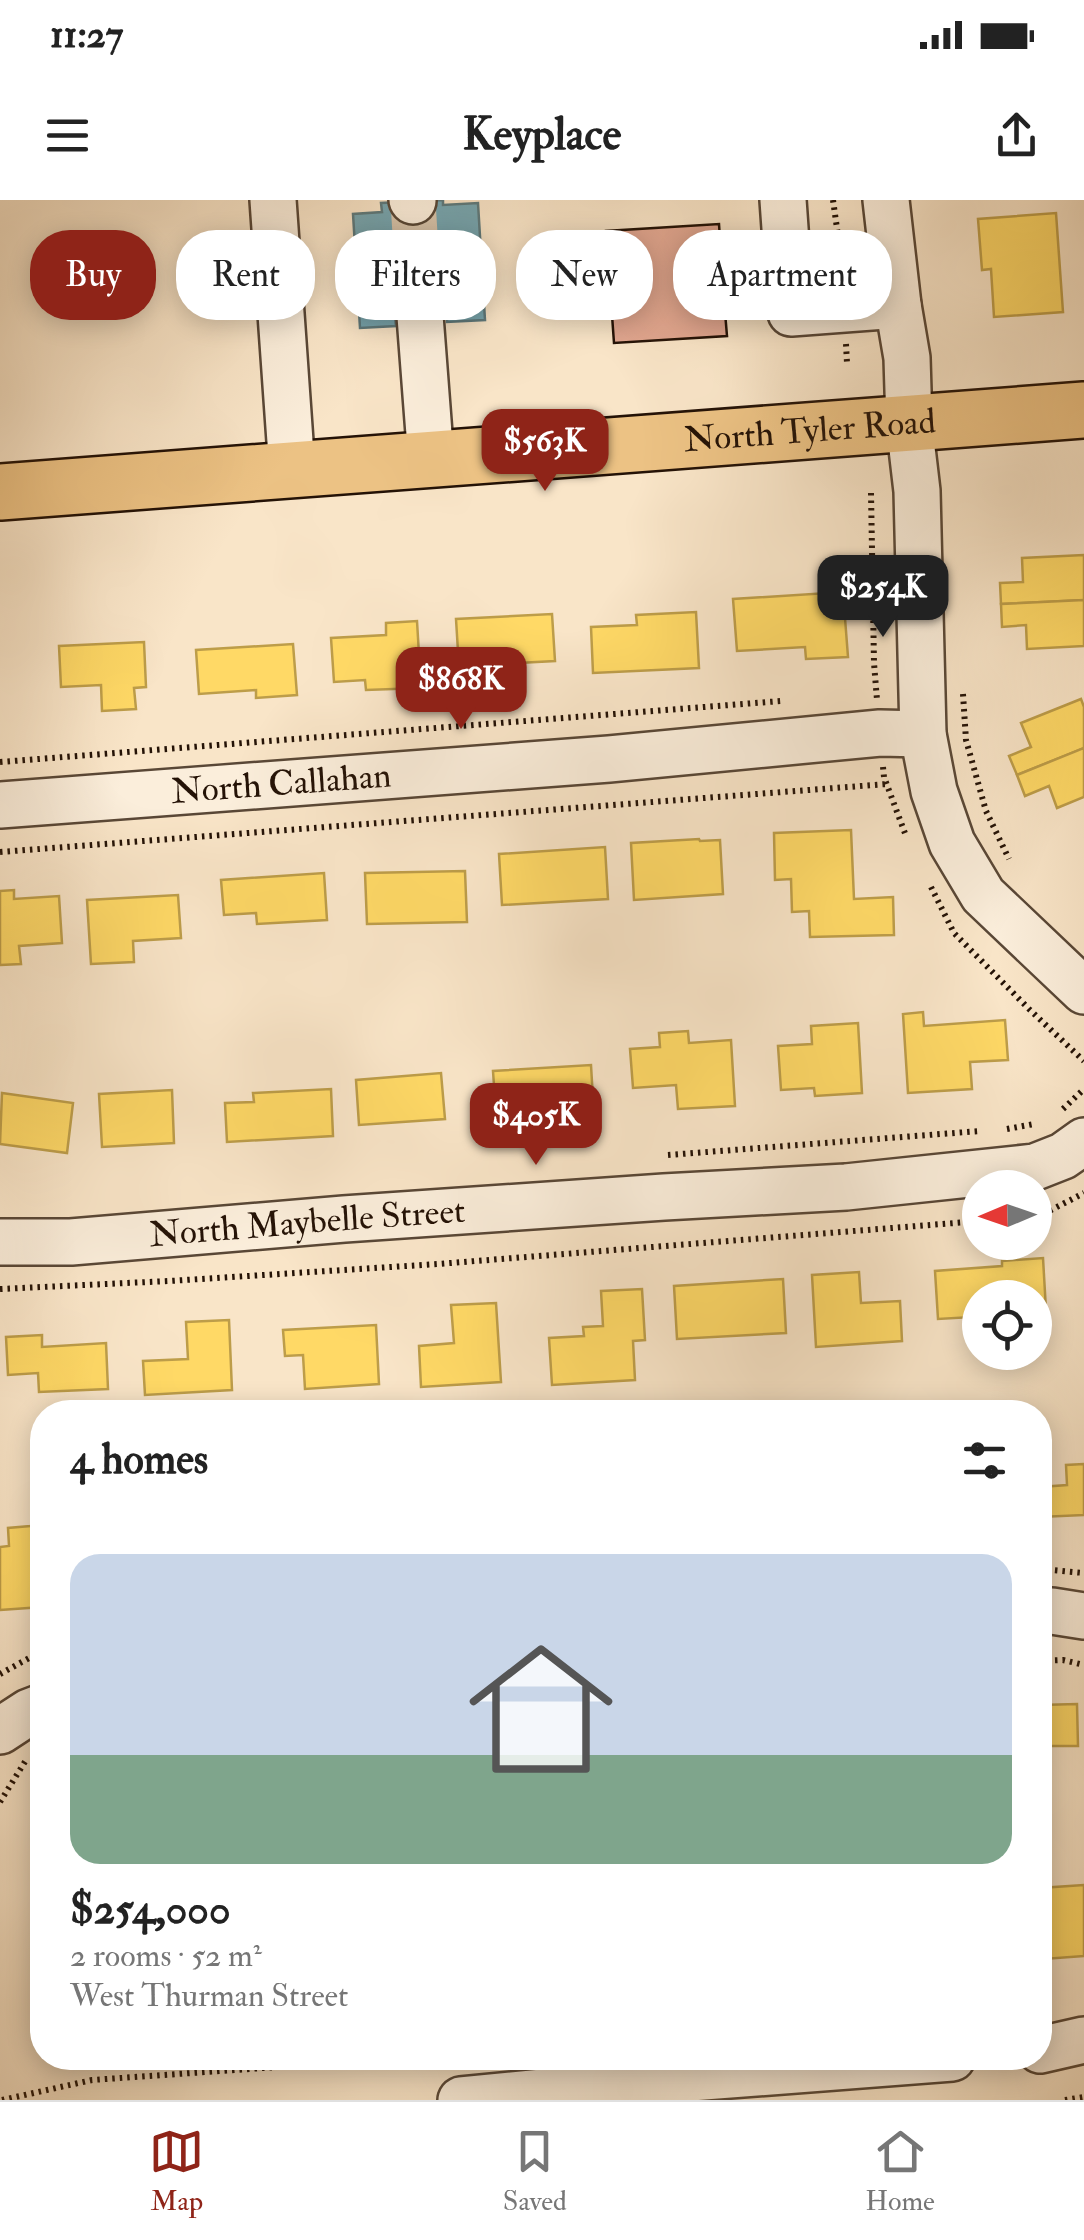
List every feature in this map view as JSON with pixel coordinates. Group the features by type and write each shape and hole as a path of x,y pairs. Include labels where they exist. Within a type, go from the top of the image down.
{"main road":[{"name":"North Tyler Road","path":"0,492 1084,410"}],"street":[{"path":"273,200 292,470"},
{"path":"783,200 792,312 898,304"},
{"path":"886,200 907,358 917,491 924,734 934,791 952,843 984,895 1084,990"},
{"path":"420,320 430,460"},
{"name":"North Callahan","path":"0,805 880,733 924,734"},
{"name":"North Maybelle Street","path":"0,1242 71,1242 344,1219 846,1187 1035,1167 1063,1156 1084,1141"},
{"path":"1052,1611 1084,1616"},
{"path":"13,1746 30,1711"},
{"path":"1052,2047 1084,2040"},
{"path":"461,2100 795,2070"}],"path":[{"path":"962,684 966,740 986,811 1014,868"},
{"path":"0,762 797,700"},
{"path":"0,852 886,784"},
{"path":"1052,1209 1084,1193"},
{"path":"0,1288 438,1264 962,1222"},
{"path":"1052,1569 1084,1573"},
{"path":"0,1674 30,1658"},
{"path":"1052,1660 1084,1665"},
{"path":"0,1802 13,1746"},
{"path":"2,2100 92,2080 235,2070"},
{"path":"1065,2100 1084,2098"}],"building: Homes":[{"path":"1056,213 1063,312 994,317 991,269 982,270 978,219"},
{"path":"1084,555 1084,600 1001,604 1000,583 1023,582 1022,558"},
{"path":"843,592 848,657 806,659 805,647 737,651 733,599"},
{"path":"1084,600 1084,646 1027,649 1026,625 1002,627 1001,604"},
{"path":"696,612 699,668 593,673 591,627 637,625 636,615"},
{"path":"552,614 555,661 501,664 502,682 460,684 456,619"},
{"path":"417,621 421,688 366,690 365,680 334,682 331,638 386,635 386,623"},
{"path":"144,642 146,687 134,688 136,709 102,711 101,685 61,687 59,646"},
{"path":"293,644 297,695 256,698 256,690 199,694 196,650"},
{"path":"1081,699 1084,748 1017,775 1009,756 1031,747 1021,723"},
{"path":"1084,748 1084,797 1057,808 1049,786 1025,796 1017,775"},
{"path":"851,830 854,899 893,897 894,935 810,937 809,911 792,912 791,879 775,880 774,833"},
{"path":"720,840 723,894 634,900 631,843"},
{"path":"605,847 608,899 502,905 499,854"},
{"path":"465,871 467,922 367,924 365,873"},
{"path":"324,873 327,920 257,924 256,913 224,915 221,880"},
{"path":"14,890 14,899 59,896 62,943 19,946 21,964 0,965 0,891"},
{"path":"178,895 181,938 133,941 134,962 91,964 87,900"},
{"path":"923,1012 924,1026 1005,1020 1008,1060 970,1062 972,1089 908,1093 903,1014"},
{"path":"858,1023 862,1093 815,1096 814,1088 781,1090 778,1046 812,1044 811,1026"},
{"path":"688,1031 689,1043 731,1040 735,1106 678,1109 676,1085 633,1088 630,1049 660,1047 659,1033"},
{"path":"591,1065 594,1116 554,1118 554,1111 496,1115 493,1071"},
{"path":"441,1073 445,1119 359,1125 356,1080"},
{"path":"331,1089 333,1136 227,1142 225,1103 254,1102 253,1093"},
{"path":"172,1090 174,1143 102,1147 99,1094"},
{"path":"2,1093 73,1103 67,1153 0,1144"},
{"path":"1043,1260 1044,1280 962,1280 962,1318 938,1319 935,1271 1002,1266 1002,1261"},
{"path":"859,1272 861,1303 900,1301 902,1341 816,1347 812,1275"},
{"path":"783,1279 786,1333 677,1339 674,1286"},
{"path":"642,1289 645,1340 633,1341 635,1380 552,1385 549,1338 584,1336 583,1327 603,1326 601,1291"},
{"path":"496,1303 501,1382 421,1387 419,1346 454,1343 451,1305"},
{"path":"229,1320 232,1390 145,1395 143,1361 188,1359 186,1322"},
{"path":"376,1325 379,1384 305,1389 303,1355 285,1356 283,1330"},
{"path":"42,1335 42,1347 106,1343 108,1389 39,1392 38,1373 8,1375 6,1337"},
{"path":"1084,1464 1084,1515 1052,1516 1052,1486 1067,1485 1066,1465"},
{"path":"30,1526 30,1608 0,1610 0,1547 9,1546 8,1528"},
{"path":"1077,1704 1078,1746 1052,1746 1052,1705"},
{"path":"1084,1885 1084,1956 1052,1958 1052,1887"}],"building: Public":[{"path":"381,203 478,203 480,230 354,230 353,214 382,212"},
{"path":"360,320 395,320 396,326 360,328"}],"building: Other":[{"path":"719,224 719,230 673,230 673,320 726,320 727,336 614,343 612,320 653,320 653,230 622,230"}],"tunnel":[{"path":"413,201 415,230"}]}
